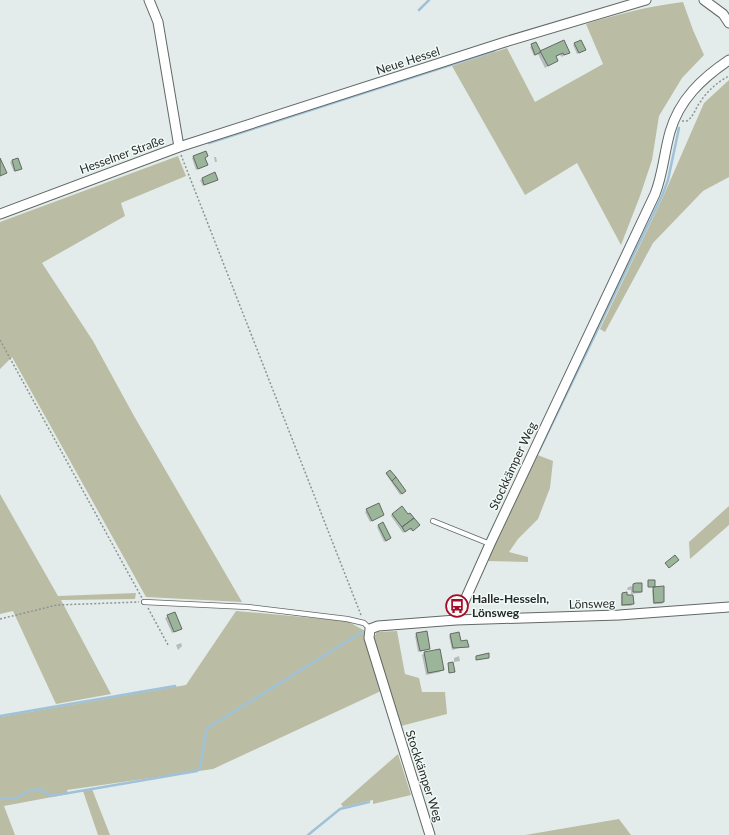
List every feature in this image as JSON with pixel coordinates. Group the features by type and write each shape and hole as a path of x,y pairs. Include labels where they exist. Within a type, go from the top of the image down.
{"street":[{"name":"Hesselner Straße","path":"0,214 178,147 158,22 149,0"},
{"name":"Neue Hessel","path":"178,147 504,42 646,0"},
{"path":"704,0 723,14 729,23"},
{"name":"Stockkämper Weg","path":"456,620 490,544 655,194 661,178 674,120 693,89 702,80 729,60"},
{"name":"Lönsweg","path":"456,620 619,615 729,606"},
{"path":"367,626 456,620"},
{"name":"Stockkämper Weg","path":"367,626 369,638 430,835"}],"lane":[{"path":"433,521 490,544"},
{"path":"144,602 248,607 347,619 367,626"}],"path":[{"path":"674,120 687,121 693,117 700,101 717,84 729,76"},
{"path":"178,147 367,626"},
{"path":"0,340 168,645"},
{"path":"0,619 57,605 144,602"}],"green space":[{"path":"683,2 704,55 682,78 659,116 652,160 621,245 577,163 525,195 452,66 507,48 535,102 603,64 586,24 634,11"},
{"path":"729,80 729,177 703,191 653,243 605,332 600,329 663,197 704,103"},
{"path":"178,156 186,176 121,203 125,216 42,263 93,341 134,416 242,602 146,597 12,357 0,369 0,222"},
{"path":"535,454 553,461 550,488 538,519 518,539 509,552 528,557 528,562 486,561"},
{"path":"0,494 58,596 136,593 135,599 61,600 111,694 56,704 13,611 0,614"},
{"path":"729,506 729,525 690,559 689,542"},
{"path":"236,611 347,621 365,631 381,691 213,769 67,790 68,794 4,806 15,835 0,835 0,717 186,685"},
{"path":"397,631 405,674 419,678 422,692 445,692 447,714 401,726 373,639 377,632"},
{"path":"398,754 411,795 373,804 373,800 343,807 341,804"},
{"path":"92,789 110,835 98,835 83,791"},
{"path":"619,819 631,835 525,835"}],"building":[{"path":"564,40 570,53 564,55 563,53 556,56 558,61 548,66 540,51"},
{"path":"581,40 586,50 579,53 574,43"},
{"path":"536,42 541,52 535,55 531,44"},
{"path":"206,151 208,156 205,158 208,165 198,169 193,156"},
{"path":"0,158 7,173 0,176"},
{"path":"18,158 22,169 15,171 12,160"},
{"path":"215,172 218,180 204,185 202,178"},
{"path":"390,470 396,477 392,481 386,473"},
{"path":"396,477 406,491 402,494 392,481"},
{"path":"379,503 384,515 372,521 366,509"},
{"path":"402,506 408,514 410,513 414,518 402,527 392,514"},
{"path":"414,518 420,525 413,531 411,528 405,532 402,527"},
{"path":"383,522 391,538 386,541 378,525"},
{"path":"675,555 679,560 669,568 665,563"},
{"path":"648,580 655,580 655,587 648,587"},
{"path":"642,583 642,592 633,592 633,584"},
{"path":"664,586 664,602 654,603 653,587"},
{"path":"627,592 627,595 633,595 634,604 622,605 622,593"},
{"path":"175,612 182,629 174,632 167,615"},
{"path":"427,631 430,649 420,651 416,633"},
{"path":"459,632 461,641 467,640 469,647 453,648 450,634"},
{"path":"440,649 444,670 428,673 424,652"},
{"path":"489,653 489,658 476,660 476,656"},
{"path":"453,662 455,672 449,673 448,663"}],"waterway":[{"path":"419,10 429,0"},
{"path":"209,143 494,51"},
{"path":"539,451 662,196 668,180 679,128"},
{"path":"0,798 15,799 28,791 40,789 51,796 197,771 200,767 207,729 362,632"},
{"path":"0,716 175,686"},
{"path":"308,835 340,809 369,802"}],"place":[{"name":"Halle-Hesseln, Lönsweg","path":"457,606"}]}
